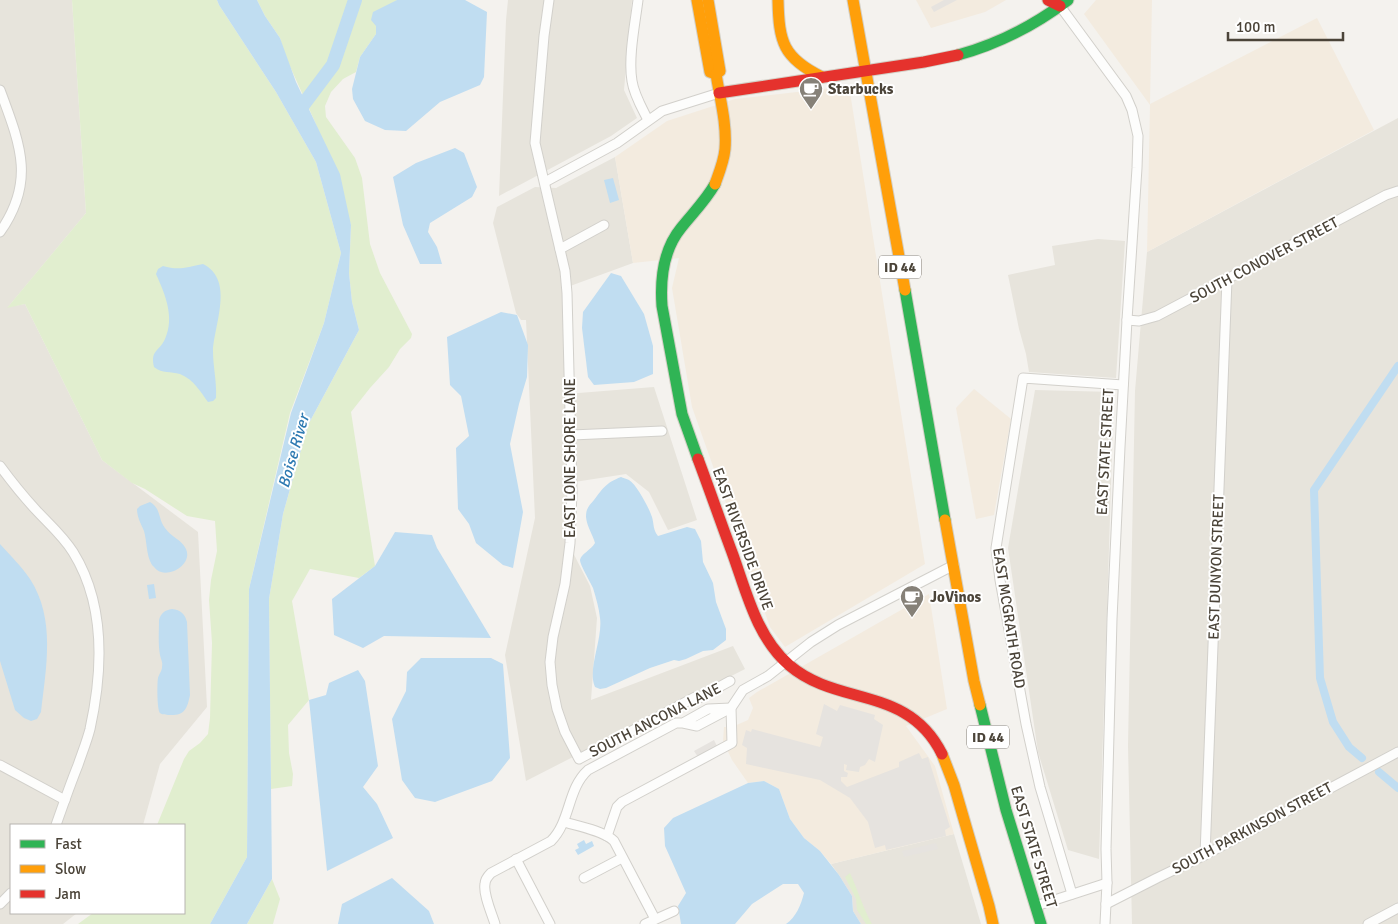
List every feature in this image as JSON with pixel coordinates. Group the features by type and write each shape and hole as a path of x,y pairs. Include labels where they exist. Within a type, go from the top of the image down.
{"main road":[{"name":"EAST RIVERSIDE DRIVE","path":"697,0 710,72 716,74"},
{"name":"EAST RIVERSIDE DRIVE","path":"708,0 720,71 716,74"},
{"path":"778,0 778,25 786,52 798,64 822,77"},
{"name":"ID 44","path":"853,0 866,70"},
{"path":"1048,0 1063,2"},
{"path":"720,92 941,59 984,47 1025,29 1047,16 1063,2"},
{"name":"EAST STATE STREET","path":"866,70 979,703 1006,810 1041,924"},
{"name":"EAST RIVERSIDE DRIVE","path":"716,74 720,92 724,132 725,150 722,164 709,194 672,241 665,259 662,276 662,306 682,414 756,620 770,645 785,663 801,675 819,684 885,702 902,710 916,721 934,740 946,762 951,777 993,924"}],"street":[{"name":"EAST LONE SHORE LANE","path":"549,0 535,143 565,271 572,435 570,543 550,662 557,709 565,732 579,759"},
{"path":"638,0 631,69 634,88 648,120"},
{"name":"EAST STATE STREET","path":"1063,2 1126,96 1136,122 1138,136 1138,168 1123,385 1112,626 1105,924"},
{"path":"0,90 14,128 20,150 22,169 16,203 9,220 0,232"},
{"path":"545,182 616,143 662,111 720,92"},
{"name":"SOUTH CONOVER STREET","path":"1127,320 1139,321 1157,316 1386,195 1398,191"},
{"path":"560,249 604,225"},
{"name":"EAST DUNYON STREET","path":"1205,855 1227,279"},
{"name":"EAST MCGRATH ROAD","path":"1072,894 1040,787 1026,724 996,548 1023,378 1123,385"},
{"path":"572,435 662,432"},
{"path":"0,466 13,484 59,533 73,552 84,575 97,618 99,667 90,731 56,824"},
{"path":"495,924 484,883 491,873 551,841 564,822 579,780 588,770 676,723 697,726 731,708 743,690 768,676 811,642 954,565"},
{"name":"SOUTH ANCONA LANE","path":"579,759 695,697 699,698 730,681"},
{"path":"608,836 617,808 622,802 732,744 731,708"},
{"name":"SOUTH PARKINSON STREET","path":"1106,904 1205,855 1398,752"},
{"path":"0,765 65,800"},
{"path":"564,822 608,836 614,841 655,919"},
{"path":"584,878 622,858"},
{"path":"516,859 550,924"},
{"path":"1036,906 1107,883"},
{"path":"0,904 10,894"},
{"path":"1368,924 1398,908"},
{"path":"645,924 674,910"}],"shaded area":[{"path":"0,0 72,0 86,213 8,307 25,304 102,460 198,532 207,707 160,764 143,824 10,824 10,914 76,914 63,924 0,924"},
{"path":"508,0 632,0 624,90 637,118 611,136 499,196 506,20"},
{"path":"916,0 1006,0 985,12 931,28"},
{"path":"944,0 957,0 934,12 931,7"},
{"path":"1096,0 1152,0 1150,104 1317,18 1374,130 1147,252 1150,105 1084,14"},
{"path":"849,86 925,564 785,647 770,627 692,407 672,288 679,258 633,263 615,157 667,121 735,99"},
{"path":"1398,118 1398,924 1132,924 1128,746 1135,391 1147,252"},
{"path":"615,157 633,263 562,289 566,394 654,387 697,520 668,530 649,492 626,474 568,483 564,535 590,586 597,618 591,700 733,646 745,669 526,781 505,655 535,518 526,320 521,320 516,313 493,223 497,207 535,187 556,188"},
{"path":"1098,239 1125,241 1116,378 1029,372 1008,275 1055,265 1052,246"},
{"path":"974,389 1011,419 994,515 976,519 956,408"},
{"path":"1035,390 1114,392 1099,859 1068,850 1038,752 1008,548"},
{"path":"929,594 947,709 906,726 935,766 954,834 831,864 820,851 804,838 790,819 779,789 764,781 748,783 732,760 723,741 724,727 732,727 748,720 753,708 749,698 757,692"},
{"path":"824,704 837,711 840,705 875,715 874,719 883,725 875,762 869,759 865,765 860,767 859,772 846,770 847,765 844,764 844,771 848,773 847,777 841,777 841,781 847,787 899,767 899,762 919,753 922,759 928,757 950,827 945,830 946,836 886,850 885,845 875,848 868,822 850,798 820,780 746,764 747,748 742,745 746,730 751,732 752,729 820,747 823,737 816,734"},
{"path":"714,740 717,746 698,757 694,751"},
{"path":"954,834 981,924 861,924 853,911 852,896 831,864"},
{"path":"936,843 938,849 904,857 902,851"}],"green space":[{"path":"72,0 217,0 276,92 316,162 341,253 324,323 290,413 249,589 247,857 210,924 78,924 92,914 185,914 185,824 157,824 184,759 189,751 208,734 212,643 209,600 217,551 215,521 187,516 145,489 132,483 102,460 25,304 7,308 86,213"},
{"path":"257,0 397,0 376,26 376,34 360,57 356,72 343,79 331,92 325,106 326,117 355,158 362,178 370,244 380,273 412,334 389,367 351,412 375,566 359,578 310,569 292,601 309,700 288,725 289,753 293,774 292,786 271,789 269,599 283,514 308,425 359,330 352,302 349,273 351,225 315,122 284,53 280,38"},
{"path":"850,873 872,924 866,924 857,910 856,899 845,877"},
{"path":"272,879 280,899 273,924 247,924"}],"water":[{"name":"Boise River","path":"217,0 257,0 280,38 296,82 340,174 351,225 349,273 352,302 359,330 308,425 283,514 269,599 272,879 247,924 210,924 247,857 249,589 291,413 324,323 341,253 316,162 276,92"},
{"path":"397,0 465,0 487,12 484,77 480,85 440,102 406,131 385,130 365,121 353,99 352,89 360,57 376,34 376,26 371,20 373,12"},
{"path":"455,148 464,153 477,187 472,197 430,223 428,232 437,247 442,264 420,264 403,225 393,177 416,163"},
{"path":"613,178 619,200 610,203 604,180"},
{"path":"203,264 213,271 218,281 220,292 219,316 213,351 216,398 208,402 189,379 180,374 157,369 154,367 153,361 154,354 165,339 169,322 168,306 156,274 158,269 163,266 178,268"},
{"path":"611,273 621,276 644,314 653,346 653,374 634,382 594,385 588,377 582,328 583,312"},
{"path":"501,312 517,315 528,345 527,377 510,444 523,512 513,568 503,565 476,543 469,524 458,509 456,448 469,436 461,396 450,385 447,337"},
{"path":"621,477 632,483 646,503 658,536 687,527 695,529 701,541 703,562 713,583 716,602 726,629 726,640 713,650 703,651 686,659 674,660 650,668 600,689 595,687 593,672 599,635 600,614 593,588 580,560 595,543 587,521 588,507 606,486"},
{"path":"150,502 158,510 165,528 186,549 187,555 183,565 168,573 157,570 152,565 144,531 138,518 137,509"},
{"path":"395,532 432,535 437,548 491,638 384,636 363,648 334,635 332,599 375,566"},
{"path":"0,544 30,579 38,594 46,627 47,661 41,712 37,719 31,721 15,710 0,661"},
{"path":"154,584 156,598 149,599 147,585"},
{"path":"172,609 182,613 187,622 190,695 188,705 184,711 168,715 160,713 158,702 158,678 162,670 159,646 159,620 164,612"},
{"path":"421,658 491,658 503,664 510,758 492,781 435,802 415,798 402,780 392,719 406,691 407,672"},
{"path":"358,670 365,681 378,766 363,787 377,804 393,838 327,871 309,700 326,695 329,683"},
{"path":"764,781 779,789 790,819 804,838 820,851 839,875 852,896 853,911 861,924 786,924 798,910 804,893 798,884 783,884 752,904 735,924 681,924 678,906 686,893 665,846 664,828 673,818 748,783"},
{"path":"584,840 586,844 592,841 594,846 578,855 575,850 579,848 577,844"},
{"path":"392,878 429,911 434,924 338,924 342,904"}],"waterway":[{"path":"297,113 333,65 355,0"},
{"path":"1362,758 1349,747 1333,722 1320,678 1314,490 1398,366"},
{"path":"1379,772 1398,788"}],"traffic: fast":[{"path":"958,55 973,51 1016,33 1043,18 1068,0"},
{"path":"698,459 682,414 662,306 662,275 670,246 675,237 715,184"},
{"path":"905,290 945,520"},
{"path":"980,705 1006,810 1041,924"}],"traffic: slow":[{"path":"697,0 710,72 716,74 724,121 724,153 715,184"},
{"path":"708,0 720,71 716,74"},
{"path":"778,0 780,27 786,47 799,63 822,77"},
{"path":"853,0 905,290"},
{"path":"945,520 980,705"},
{"path":"942,754 954,785 993,924"}],"traffic: jam":[{"path":"1048,0 1060,6"},
{"path":"719,93 924,62 958,55"},
{"path":"698,459 748,600 761,628 778,654 789,665 808,678 829,687 871,699 911,717 928,732 942,754"}],"place":[{"name":"Starbucks","path":"811,110"},
{"name":"JoVinos","path":"912,618"}]}
